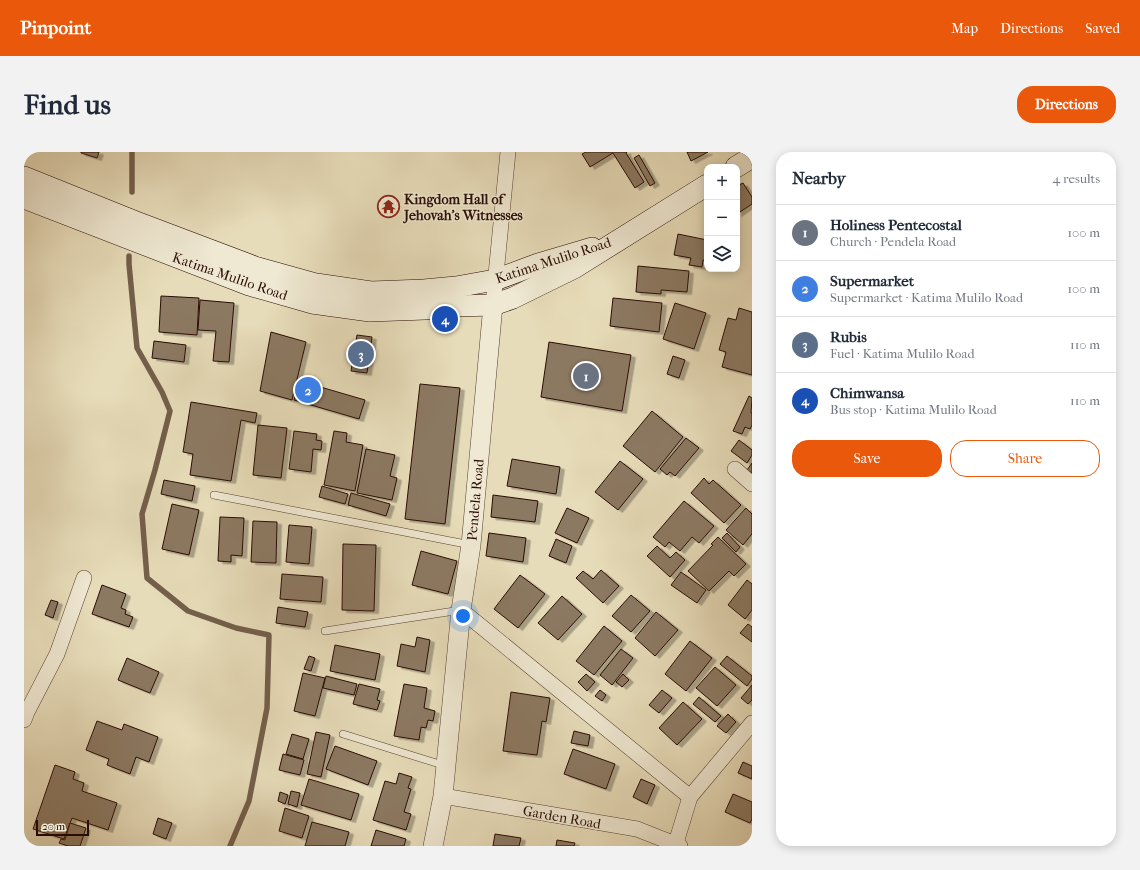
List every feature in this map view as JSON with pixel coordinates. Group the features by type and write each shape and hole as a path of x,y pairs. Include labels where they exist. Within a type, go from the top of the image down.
{"main road":[{"path":"740,164 752,157"},
{"name":"Katima Mulilo Road","path":"24,177 136,222 255,267 316,284 372,292 456,287 495,280 538,264 622,239"},
{"name":"Katima Mulilo Road","path":"24,198 129,240 249,285 312,303 370,311 493,305 513,298 574,268 704,187"}],"street":[{"name":"Pendela Road","path":"433,846 443,796 461,610 471,545 508,152"},
{"path":"735,469 752,484"},
{"path":"24,720 57,654 84,578"},
{"path":"461,610 690,797"},
{"path":"677,845 690,797 752,723"},
{"name":"Garden Road","path":"443,796 637,829 677,845"}],"lane":[{"path":"214,495 471,545"},
{"path":"325,631 461,610"},
{"path":"343,734 446,766"}],"building":[{"path":"81,152 99,152 97,158"},
{"path":"586,152 627,152 626,153 644,182 635,188 613,153 590,167 582,154"},
{"path":"687,152 708,152 691,161"},
{"path":"639,155 655,183 650,186 634,158"},
{"path":"743,183 752,197 752,204 740,212 740,200 740,184"},
{"path":"678,234 704,239 704,260 702,267 689,265 691,258 674,255"},
{"path":"638,266 689,271 687,292 661,290 661,294 636,292"},
{"path":"161,296 199,298 197,335 159,332"},
{"path":"613,298 662,303 659,332 610,326"},
{"path":"200,300 234,303 229,362 213,361 216,331 198,330"},
{"path":"675,303 706,313 694,349 663,339"},
{"path":"739,308 752,312 752,375 722,367 726,352 719,350 728,318 736,320"},
{"path":"271,332 306,342 292,400 260,391"},
{"path":"357,335 372,337 367,373 351,371"},
{"path":"154,341 186,345 184,362 152,358"},
{"path":"549,342 631,355 622,411 541,397"},
{"path":"673,356 685,360 679,378 667,374"},
{"path":"300,381 365,400 359,419 294,400"},
{"path":"420,384 460,388 445,524 405,519"},
{"path":"749,396 752,398 752,425 750,429 745,427 742,434 733,431"},
{"path":"191,402 257,413 255,423 241,420 231,481 190,475 193,454 183,452"},
{"path":"652,411 683,437 655,472 623,446"},
{"path":"258,425 287,428 281,478 253,475"},
{"path":"294,431 317,434 316,440 322,441 321,450 313,449 311,472 289,469"},
{"path":"334,431 347,433 346,442 363,445 355,491 324,485"},
{"path":"686,438 699,448 675,476 670,472 667,475 660,469"},
{"path":"739,440 752,450 752,455 747,463 731,451"},
{"path":"366,449 395,455 390,476 397,478 392,500 357,493"},
{"path":"512,459 560,467 556,494 507,486"},
{"path":"620,461 643,479 618,510 595,492"},
{"path":"752,463 752,473 747,470"},
{"path":"704,478 709,484 713,480 741,505 724,523 691,493"},
{"path":"164,480 195,486 192,501 161,494"},
{"path":"322,486 348,494 345,504 319,497"},
{"path":"351,493 390,504 386,516 348,505"},
{"path":"493,495 538,501 535,522 491,517"},
{"path":"684,501 714,526 699,543 692,537 680,551 669,542 665,547 653,537"},
{"path":"172,504 199,510 189,555 162,549"},
{"path":"567,508 589,518 577,543 555,533"},
{"path":"746,508 752,514 752,534 743,545 726,530"},
{"path":"220,517 244,518 242,556 231,555 231,562 218,561"},
{"path":"253,521 277,522 276,563 251,562"},
{"path":"289,525 312,527 309,564 286,562"},
{"path":"489,533 526,538 523,562 486,556"},
{"path":"727,533 740,547 736,552 722,538"},
{"path":"718,537 746,564 734,576 729,571 709,591 688,571 713,545 711,544"},
{"path":"556,539 572,546 566,563 549,556"},
{"path":"343,544 376,545 374,611 342,610"},
{"path":"657,546 670,558 676,552 685,560 670,577 647,556"},
{"path":"421,551 457,561 448,594 412,585"},
{"path":"601,570 619,586 603,603 576,578 583,571 593,579"},
{"path":"681,572 706,590 697,603 671,585"},
{"path":"282,574 323,577 321,602 280,599"},
{"path":"520,575 545,594 518,628 494,609"},
{"path":"747,580 752,584 752,610 745,619 728,605"},
{"path":"102,585 126,594 121,608 126,610 125,614 133,617 129,627 92,614"},
{"path":"631,595 650,611 631,632 612,616"},
{"path":"562,596 582,614 558,640 538,623"},
{"path":"51,600 58,602 53,618 45,615"},
{"path":"278,607 308,612 305,627 276,623"},
{"path":"656,612 678,630 655,656 635,638"},
{"path":"748,624 752,627 752,642 740,633"},
{"path":"604,626 622,641 594,675 576,661"},
{"path":"417,637 430,640 425,672 397,666 401,644 415,647"},
{"path":"690,641 712,658 686,691 665,674"},
{"path":"335,645 380,654 375,680 330,671"},
{"path":"621,649 633,658 612,685 600,675"},
{"path":"309,656 315,658 311,671 304,669"},
{"path":"727,656 752,676 752,679 747,686 720,664"},
{"path":"127,658 159,672 150,693 118,680"},
{"path":"715,667 736,685 717,706 696,688"},
{"path":"303,673 325,678 315,716 294,711"},
{"path":"586,674 595,682 587,691 578,682"},
{"path":"623,674 629,680 622,687 616,682"},
{"path":"326,676 357,684 354,695 323,688"},
{"path":"359,684 380,689 377,700 380,701 377,710 353,704"},
{"path":"404,684 427,688 424,708 435,711 433,721 428,720 426,728 421,727 419,740 394,736"},
{"path":"752,685 752,700 748,704 741,698"},
{"path":"600,690 606,695 602,701 595,696"},
{"path":"662,690 672,698 659,713 649,705"},
{"path":"511,692 550,698 546,722 542,721 537,755 503,751"},
{"path":"699,697 721,716 715,722 693,704"},
{"path":"683,702 702,719 677,745 659,728"},
{"path":"728,714 736,722 726,733 717,726"},
{"path":"97,721 122,730 124,724 158,737 149,762 136,757 130,774 107,765 109,759 86,750"},
{"path":"574,731 590,735 588,746 571,743"},
{"path":"316,732 330,735 321,777 307,774"},
{"path":"292,734 309,739 303,759 286,754"},
{"path":"335,746 377,761 368,785 326,769"},
{"path":"573,749 615,764 606,789 564,774"},
{"path":"283,754 304,760 300,775 279,770"},
{"path":"743,762 752,766 752,779 738,773"},
{"path":"55,765 75,772 73,779 84,783 82,791 117,803 108,830 72,818 64,839 33,829"},
{"path":"399,773 412,777 408,788 411,789 404,812 411,814 406,830 373,820 385,781 396,784"},
{"path":"309,779 359,794 351,820 301,805"},
{"path":"641,779 655,785 647,804 633,797"},
{"path":"291,791 300,793 297,807 288,804"},
{"path":"280,792 288,795 285,804 278,801"},
{"path":"733,794 752,802 752,819 750,823 725,812"},
{"path":"285,808 309,816 302,838 279,831"},
{"path":"158,818 172,823 166,839 153,834"},
{"path":"312,822 349,832 345,846 305,846"},
{"path":"70,823 86,828 80,846 68,846 59,843 61,839 65,840"},
{"path":"376,830 406,839 404,846 371,846"},
{"path":"495,834 521,838 519,846 493,846"},
{"path":"557,840 575,843 574,846 556,846"}],"waterway":[{"path":"132,152 132,192"},
{"path":"129,256 137,348 162,392 170,411 142,514 147,578 188,611 236,628 269,635 267,708 249,801 230,846"}],"place":[{"name":"Kingdom Hall of Jehovah's Witnesses","path":"388,207"},
{"name":"Chimwansa","path":"445,319"},
{"name":"Rubis","path":"361,354"},
{"name":"Holiness Pentecostal","path":"586,376"},
{"name":"Supermarket","path":"308,390"}]}
